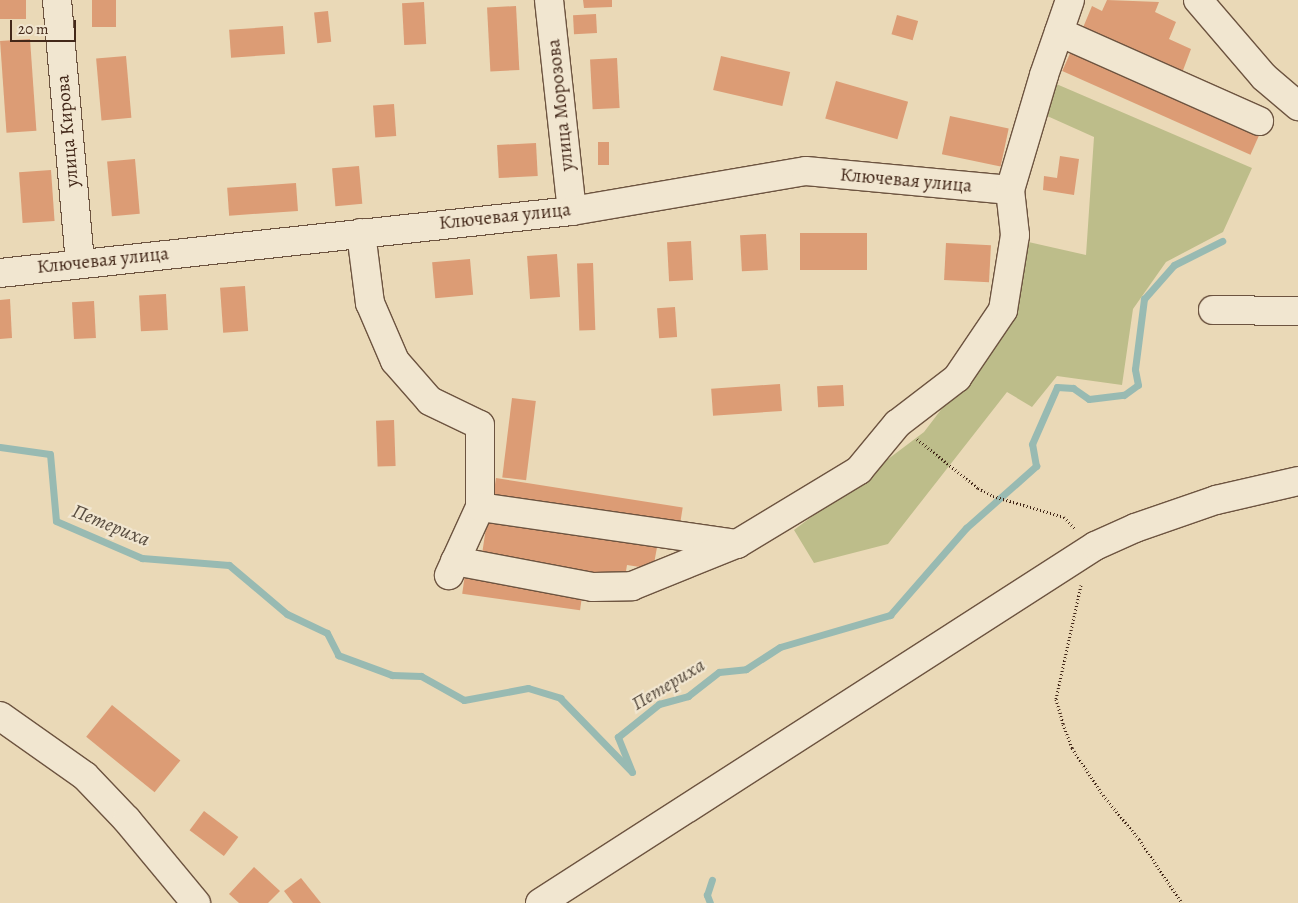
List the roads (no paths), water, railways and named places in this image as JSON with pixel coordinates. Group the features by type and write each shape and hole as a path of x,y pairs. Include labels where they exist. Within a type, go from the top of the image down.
{"street":[{"name":"улица Кирова","path":"57,0 80,263"},
{"name":"улица Морозова","path":"549,0 572,211"},
{"path":"362,233 370,303 395,361 430,401 480,425 480,506 452,568 593,587 632,586 737,544 859,470 897,424 958,378 1003,310 1015,235 1010,190 1070,0"},
{"path":"1198,0 1264,76 1298,106"},
{"path":"1059,32 1259,121"},
{"name":"Ключевая улица","path":"0,273 572,211 806,172 1010,190"},
{"path":"1213,310 1298,311"},
{"path":"540,903 1076,556 1163,517 1245,492 1298,481"},
{"path":"480,506 737,544"},
{"path":"0,716 85,776 126,820 196,903"}],"waterway":[{"name":"Петериха","path":"0,447 50,454 56,521 142,558 229,565 287,614 327,633 338,655 392,675 421,676 464,700 528,688 560,698 632,772 618,737 659,704 688,696 719,672 746,669 780,647 890,615 966,528 1036,466 1032,444 1057,387 1073,388 1089,399 1124,395 1138,385 1135,369 1144,299 1174,265 1222,241"},
{"path":"710,903 707,895 712,880"}]}
